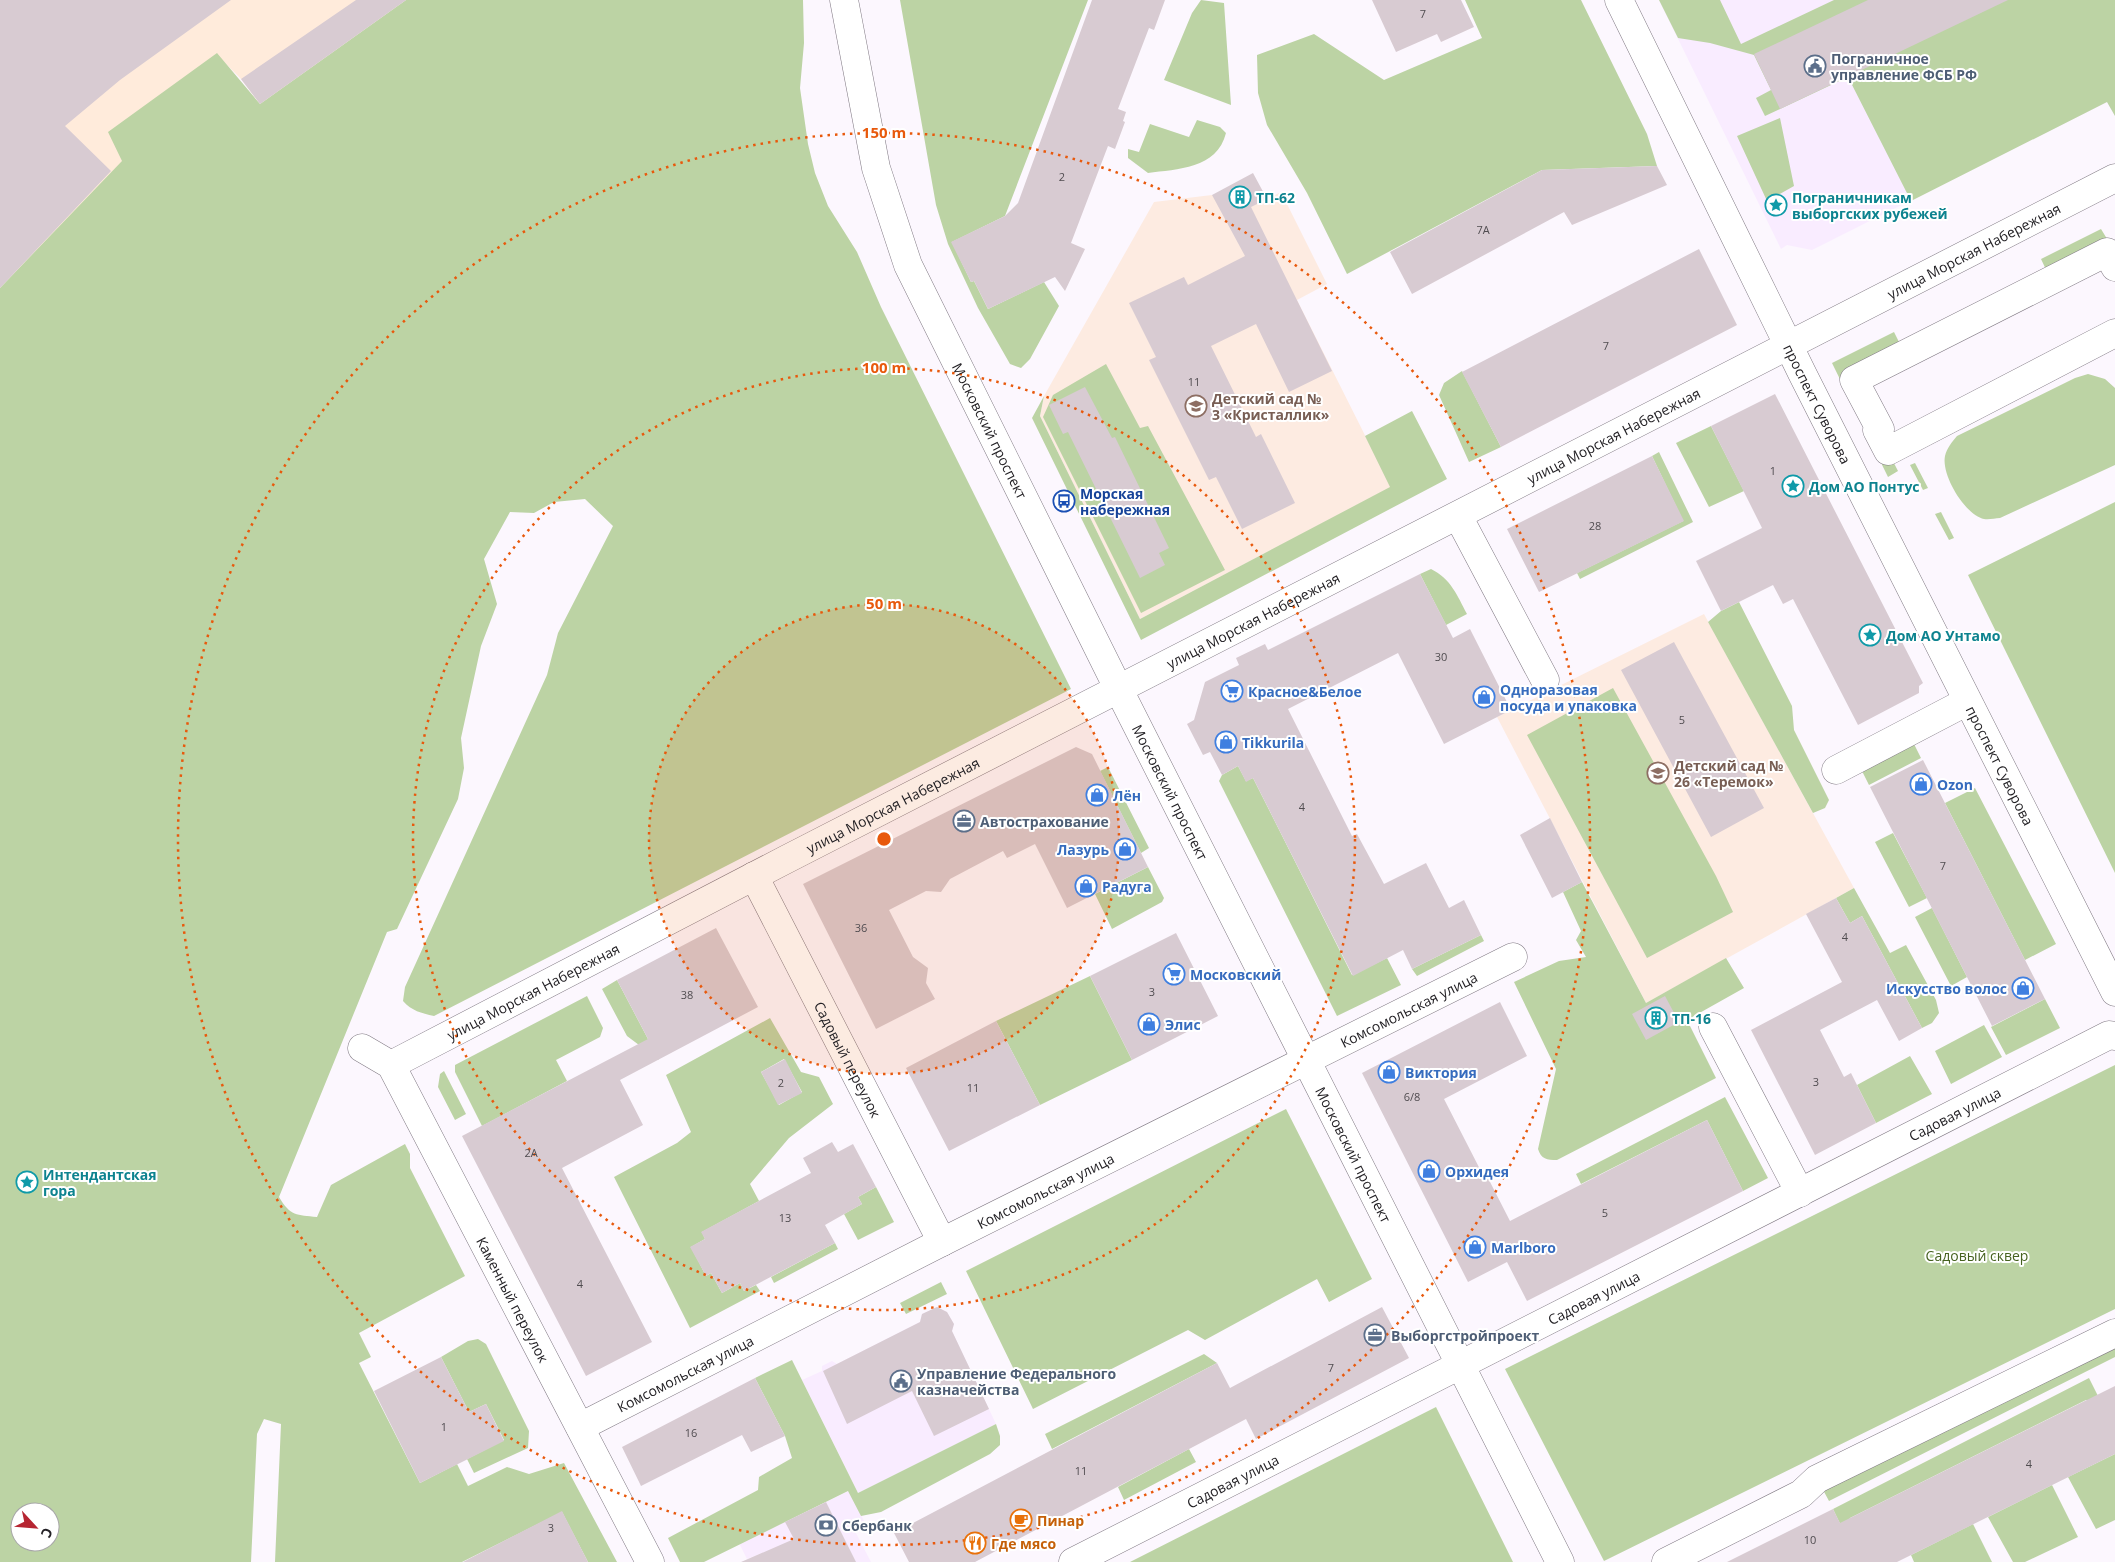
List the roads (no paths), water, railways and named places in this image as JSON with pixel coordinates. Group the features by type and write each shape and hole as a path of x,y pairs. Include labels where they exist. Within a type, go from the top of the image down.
{"street":[{"name":"Московский проспект","path":"844,0 876,168 908,265 1119,690 1560,1562"},
{"name":"проспект Суворова","path":"1619,0 1788,346 1966,702 2115,992"},
{"name":"улица Морская Набережная","path":"391,1065 754,876 1788,346 2112,185"},
{"path":"2115,267 2107,252 1854,380 1880,429 1877,430 1888,451 2115,333"},
{"path":"1458,516 1545,680"},
{"path":"1836,770 1966,702"},
{"name":"Садовый переулок","path":"754,876 942,1242"},
{"name":"Комсомольская улица","path":"580,1427 942,1242 1307,1061 1513,956"},
{"path":"1714,1027 1800,1193"},
{"name":"Садовая улица","path":"1073,1562 2109,1035 2115,1036"},
{"path":"362,1048 391,1065"},
{"name":"Каменный переулок","path":"391,1065 650,1562"},
{"path":"1666,1562 1801,1494 1817,1479 2115,1333"}],"place":[{"name":"Пограничное управление ФСБ РФ","path":"1815,66"},
{"name":"ТП-62","path":"1240,197"},
{"name":"Пограничникам выборгских рубежей","path":"1776,205"},
{"name":"Детский сад № 3 «Кристаллик»","path":"1196,406"},
{"name":"Дом АО Понтус","path":"1793,486"},
{"name":"Морская набережная","path":"1064,501"},
{"name":"Дом АО Унтамо","path":"1870,635"},
{"name":"Красное&Белое","path":"1232,691"},
{"name":"Одноразовая посуда и упаковка","path":"1484,697"},
{"name":"Tikkurila","path":"1226,742"},
{"name":"Детский сад № 26 «Теремок»","path":"1658,773"},
{"name":"Ozon","path":"1921,784"},
{"name":"Лён","path":"1097,795"},
{"name":"Автострахование","path":"964,821"},
{"name":"Лазурь","path":"1125,849"},
{"name":"Радуга","path":"1086,886"},
{"name":"Московский","path":"1174,974"},
{"name":"Искусство волос","path":"2023,988"},
{"name":"ТП-16","path":"1656,1018"},
{"name":"Элис","path":"1149,1024"},
{"name":"Виктория","path":"1389,1072"},
{"name":"Орхидея","path":"1429,1171"},
{"name":"Интендантская гора","path":"27,1182"},
{"name":"Marlboro","path":"1475,1247"},
{"name":"Выборгстройпроект","path":"1375,1335"},
{"name":"Управление Федерального казначейства","path":"901,1381"},
{"name":"Пинар","path":"1021,1520"},
{"name":"Сбербанк","path":"826,1525"},
{"name":"Где мясо","path":"975,1543"}],"park label":[{"name":"Садовый сквер","path":"1977,1255"}]}
